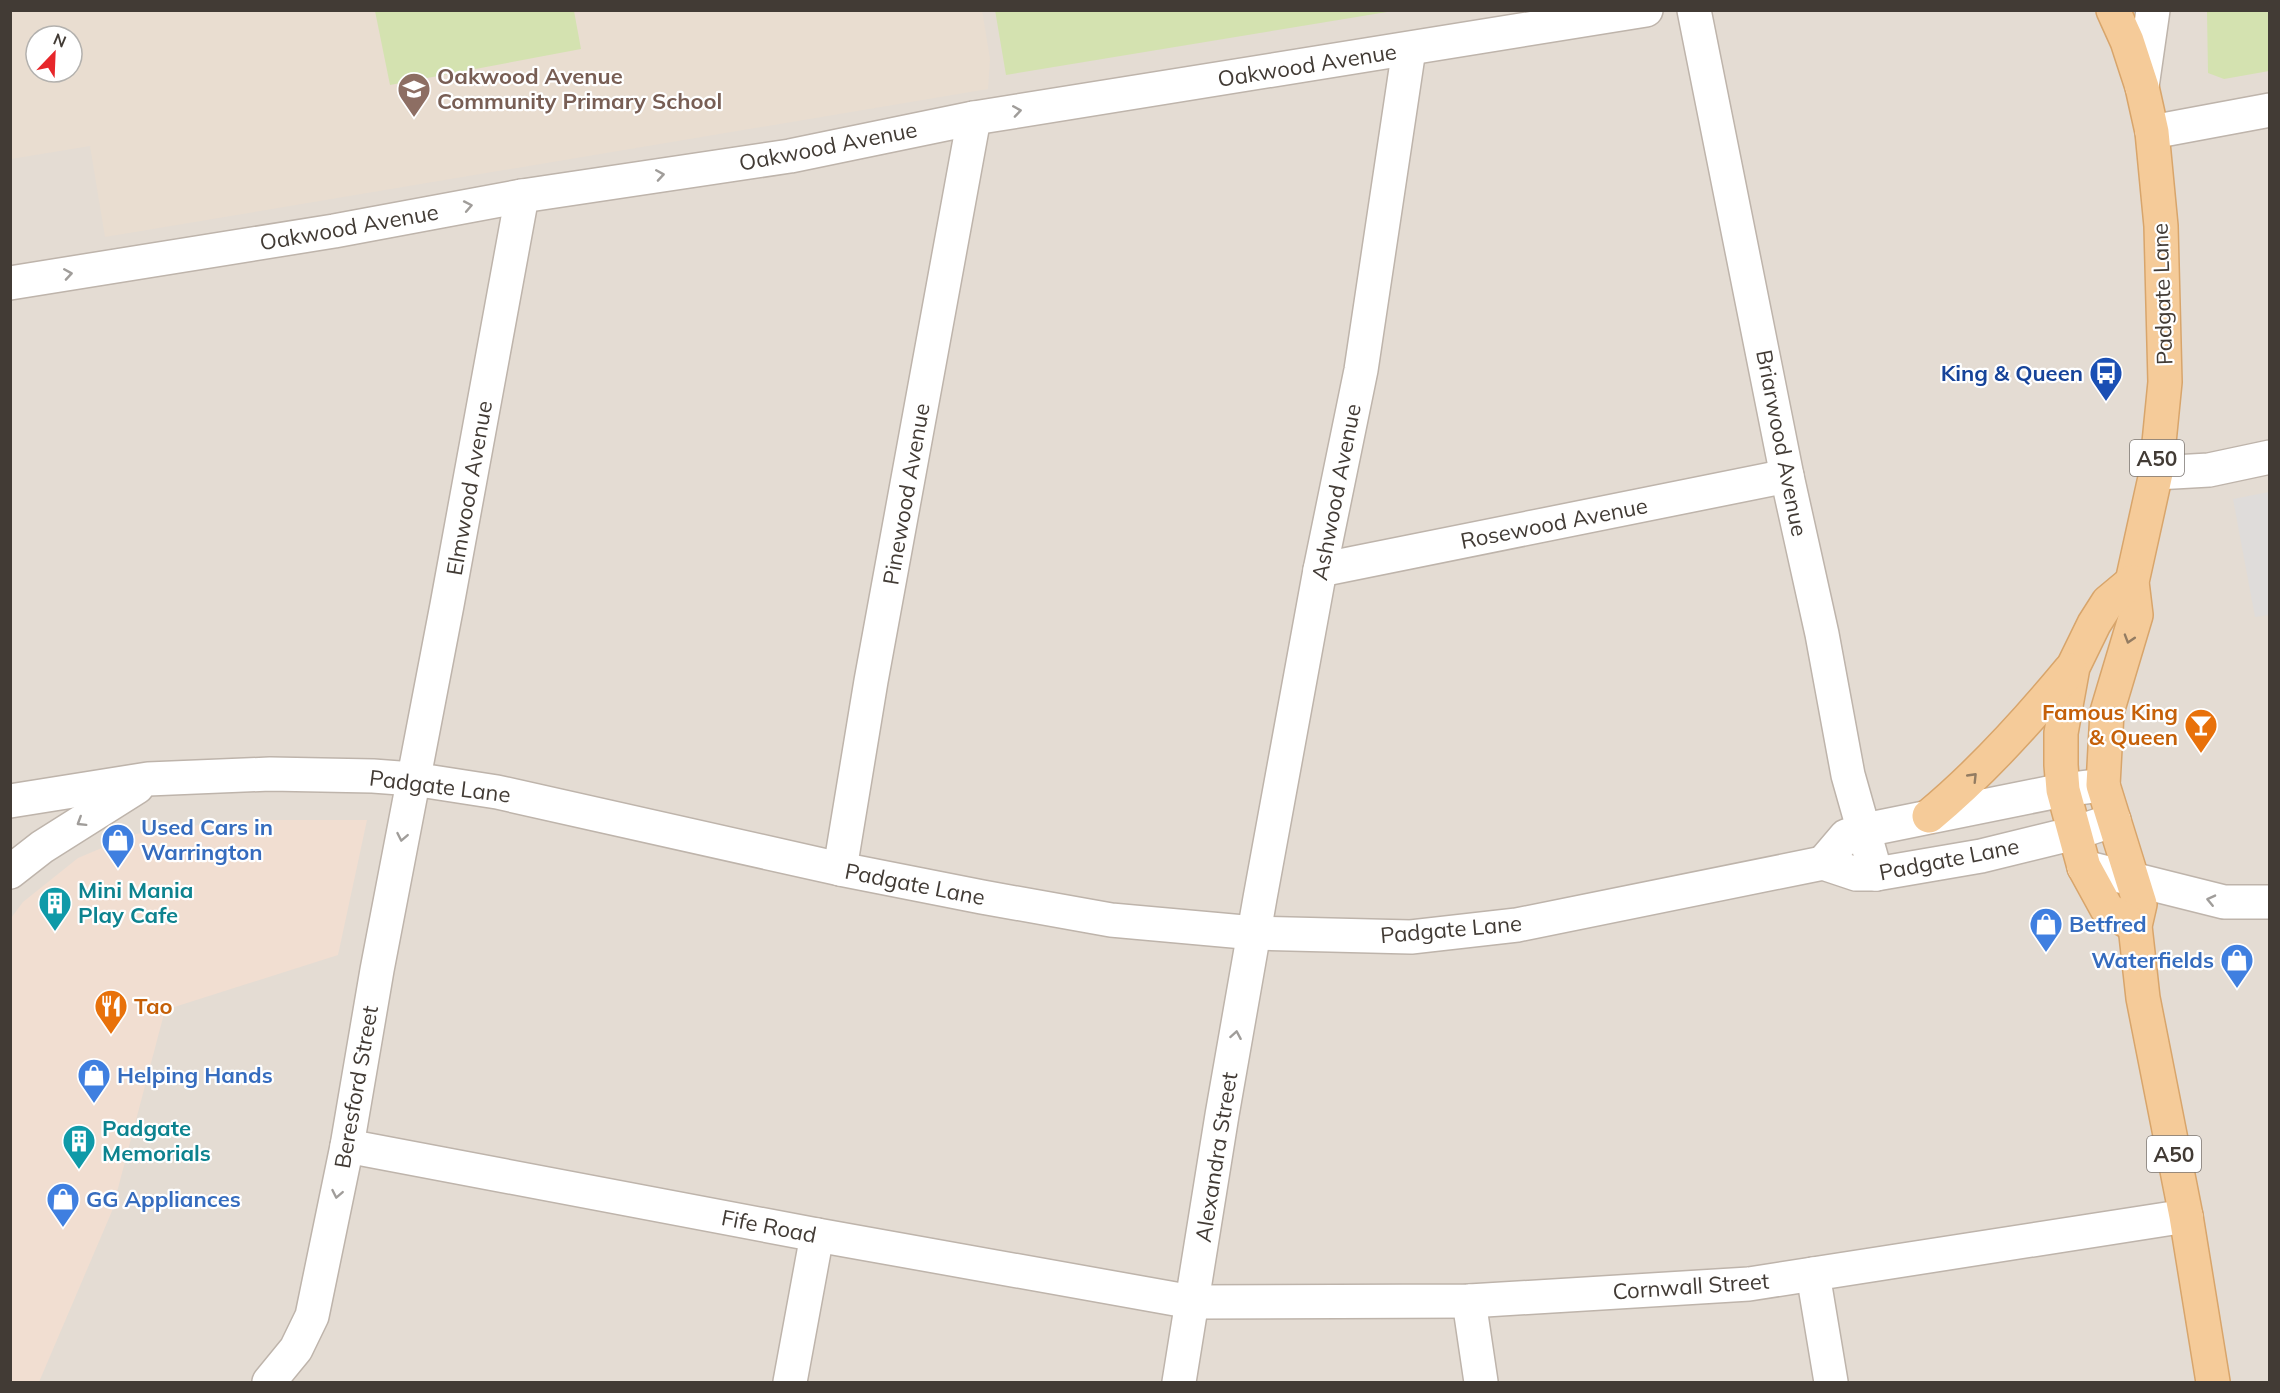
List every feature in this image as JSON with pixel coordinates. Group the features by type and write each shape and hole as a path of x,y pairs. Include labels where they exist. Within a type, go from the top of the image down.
{"main road":[{"name":"Padgate Lane","path":"2113,10 2127,41 2142,87 2152,132 2161,226 2165,332 2164,382 2156,473 2132,582 2136,615 2107,712 2103,785 2114,820"},
{"path":"1929,816 1956,794 2031,717 2073,667 2094,624 2108,602 2132,582"},
{"path":"2073,667 2061,733 2063,790 2084,867 2107,909 2135,926"},
{"name":"A50","path":"2114,820 2140,904 2135,926 2143,998 2186,1216 2214,1383"}],"street":[{"name":"Oakwood Avenue","path":"10,283 334,231 522,196 790,156 974,118 1646,10"},
{"name":"Briarwood Avenue","path":"1694,10 1787,476 1822,634 1848,775 1876,874"},
{"path":"2142,87 2153,10"},
{"name":"Ashwood Avenue","path":"1255,933 1320,570 1361,370 1408,49"},
{"path":"2152,132 2270,110"},
{"name":"Pinewood Avenue","path":"840,869 871,681 974,118"},
{"name":"Elmwood Avenue","path":"413,779 522,196"},
{"path":"2156,473 2209,470 2270,458"},
{"name":"Rosewood Avenue","path":"1320,570 1787,476"},
{"name":"Padgate Lane","path":"10,801 148,779 270,774 413,779 453,784 540,801 840,869 1111,920 1255,933 1411,937 1517,925 1823,863 1856,874 1876,874 1981,856 2075,833 2114,820"},
{"path":"10,872 42,847 148,779"},
{"name":"Beresford Street","path":"269,1383 296,1349 312,1316 347,1146 413,779"},
{"name":"Padgate Lane","path":"1823,863 1846,836 1865,830 2063,790 2103,785"},
{"path":"2084,867 2164,889 2224,902 2270,902"},
{"name":"Alexandra Street","path":"1179,1383 1255,933"},
{"name":"Fife Road","path":"347,1146 817,1235 1192,1302"},
{"name":"Cornwall Street","path":"1192,1302 1469,1301 1749,1284 1909,1257 2186,1216"},
{"path":"790,1383 817,1235"},
{"path":"1813,1274 1831,1383"},
{"path":"1469,1301 1481,1383"}],"shaded area":[{"name":"Oakwood Avenue Community Primary School","path":"982,10 990,59 988,89 105,237 90,146 11,159 11,11"},
{"path":"11,11 2269,11 2269,1382 11,1382"},
{"path":"2269,492 2269,615 2255,617 2233,499"},
{"path":"234,820 367,820 338,955 165,1010 112,1211 39,1382 11,1382 11,918 23,902 78,858 135,834"}],"green space":[{"path":"995,10 1393,10 1393,11 1006,75"},
{"path":"375,11 574,11 581,49 390,85"},
{"path":"2207,11 2269,11 2269,71 2224,79 2208,73"}],"place":[{"name":"Oakwood Avenue Community Primary School","path":"414,118"},
{"name":"King & Queen","path":"2106,402"},
{"name":"Famous King & Queen","path":"2201,754"},
{"name":"Used Cars in Warrington","path":"118,869"},
{"name":"Mini Mania Play Cafe","path":"55,932"},
{"name":"Betfred","path":"2046,953"},
{"name":"Waterfields","path":"2237,989"},
{"name":"Tao","path":"111,1035"},
{"name":"Helping Hands","path":"94,1104"},
{"name":"Padgate Memorials","path":"79,1170"},
{"name":"GG Appliances","path":"63,1228"}]}
